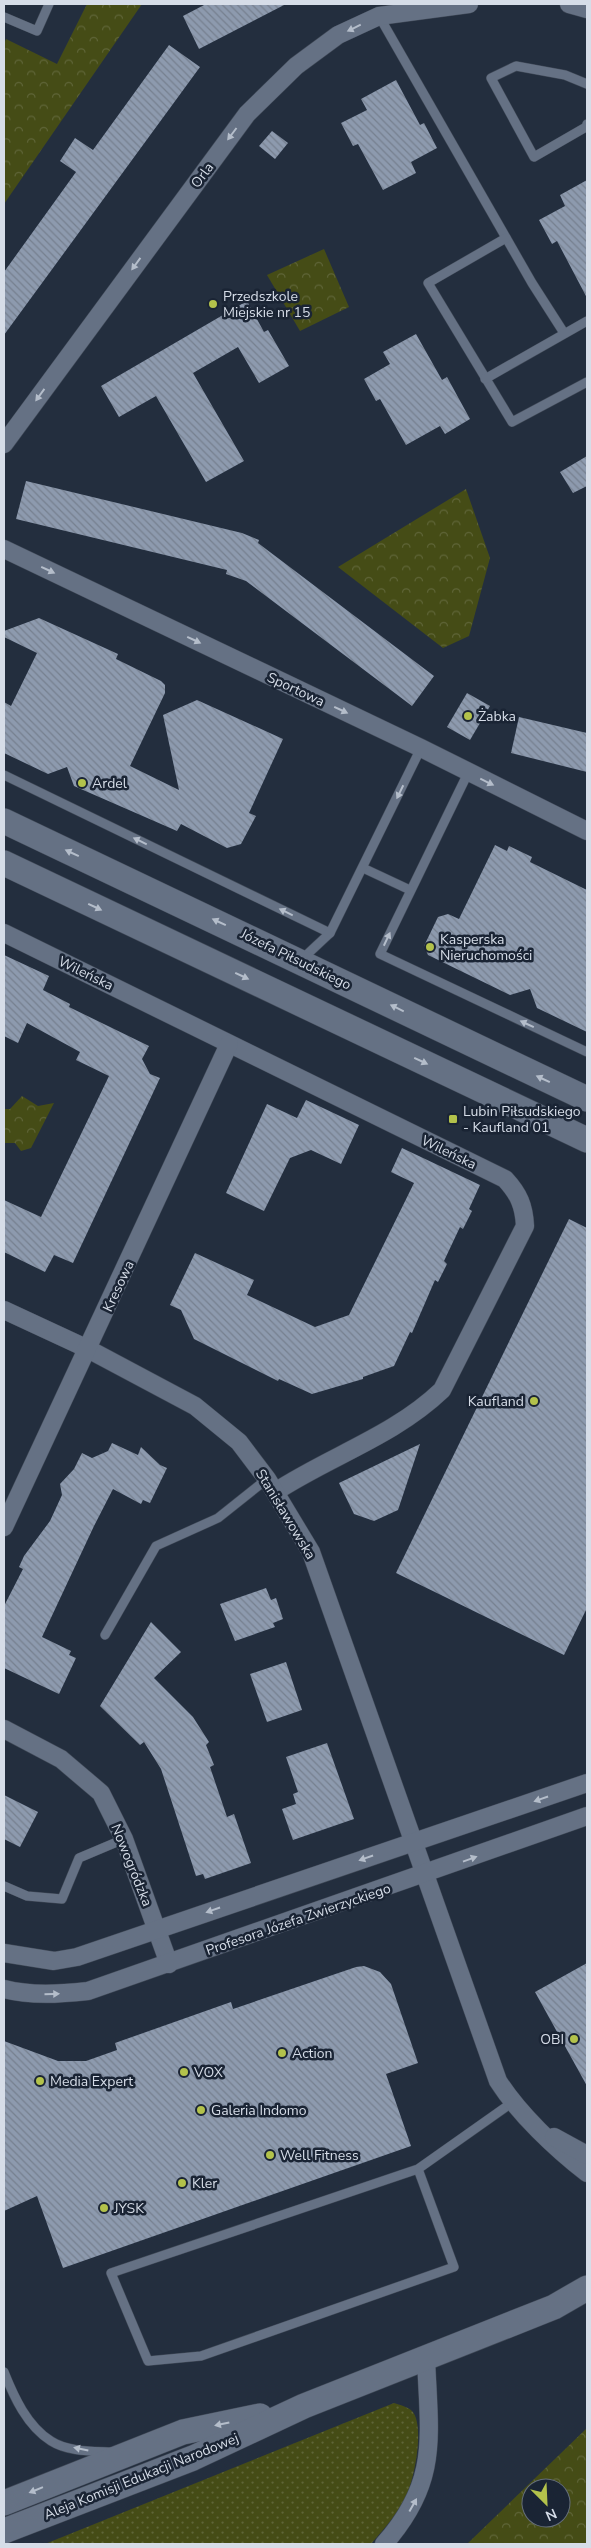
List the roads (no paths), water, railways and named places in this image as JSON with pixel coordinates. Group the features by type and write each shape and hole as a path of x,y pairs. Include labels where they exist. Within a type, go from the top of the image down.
{"street":[{"name":"Orla","path":"4,444 247,114 296,66 338,36 379,16 469,4"},
{"path":"569,4 587,8"},
{"name":"Sportowa","path":"4,549 421,748 587,831"},
{"name":"Józefa Piłsudskiego","path":"4,821 587,1099"},
{"path":"4,863 587,1140"},
{"name":"Wileńska","path":"4,933 505,1179 517,1192 524,1209 525,1226 442,1390 422,1409 392,1429 302,1474 271,1485"},
{"name":"Kresowa","path":"4,1526 229,1044"},
{"name":"Stanisławowska","path":"4,1310 88,1349 195,1406 239,1442 271,1485 311,1552 491,2065 498,2081 512,2102 540,2129"},
{"name":"Nowogródzka","path":"4,1729 61,1759 100,1793 124,1839 169,1964"},
{"path":"4,1954 54,1961 117,1945 587,1783"},
{"name":"Profesora Józefa Zwierzyckiego","path":"4,1989 18,1992 53,1994 88,1991 424,1875 587,1816"},
{"path":"540,2129 587,2155"},
{"path":"540,2129 566,2156 587,2173"},
{"path":"554,2307 587,2271"},
{"name":"Aleja Komisji Edukacji Narodowej","path":"4,2531 193,2458 304,2406 554,2307 587,2288"},
{"name":"Aleja Komisji Edukacji Narodowej","path":"554,2307 587,2302"},
{"path":"384,2544 412,2508 426,2471 428,2435 426,2358"},
{"name":"Aleja Komisji Edukacji Narodowej","path":"4,2504 129,2452 183,2432 304,2406"}],"lane":[{"path":"4,17 37,31 50,4"},
{"path":"379,16 506,238 564,333"},
{"path":"587,84 564,75 516,66 491,78 534,157 586,127 587,124"},
{"path":"506,238 428,283 512,422 587,382"},
{"path":"485,379 587,321"},
{"path":"300,961 330,934 421,748"},
{"path":"468,773 380,954 587,1052"},
{"path":"4,775 330,934"},
{"path":"363,868 410,890"},
{"path":"105,1635 156,1546 218,1518 271,1485"},
{"path":"4,1886 27,1896 62,1899 79,1858 124,1839"},
{"path":"418,2169 454,2267 201,2356 148,2361 111,2273 418,2169 512,2102"},
{"path":"4,2372 6,2384 26,2417 52,2442 84,2451 129,2452"}],"place":[{"name":"Przedszkole Miejskie nr 15","path":"213,304"},
{"name":"Żabka","path":"468,716"},
{"name":"Ardel","path":"82,783"},
{"name":"Kasperska Nieruchomości","path":"430,947"},
{"name":"Lubin Piłsudskiego - Kaufland 01","path":"453,1119"},
{"name":"Kaufland","path":"534,1401"},
{"name":"OBI","path":"574,2039"},
{"name":"Action","path":"282,2053"},
{"name":"VOX","path":"184,2072"},
{"name":"Media Expert","path":"40,2081"},
{"name":"Galeria Indomo","path":"201,2110"},
{"name":"Well Fitness","path":"270,2155"},
{"name":"Kler","path":"182,2183"},
{"name":"JYSK","path":"104,2208"}]}
